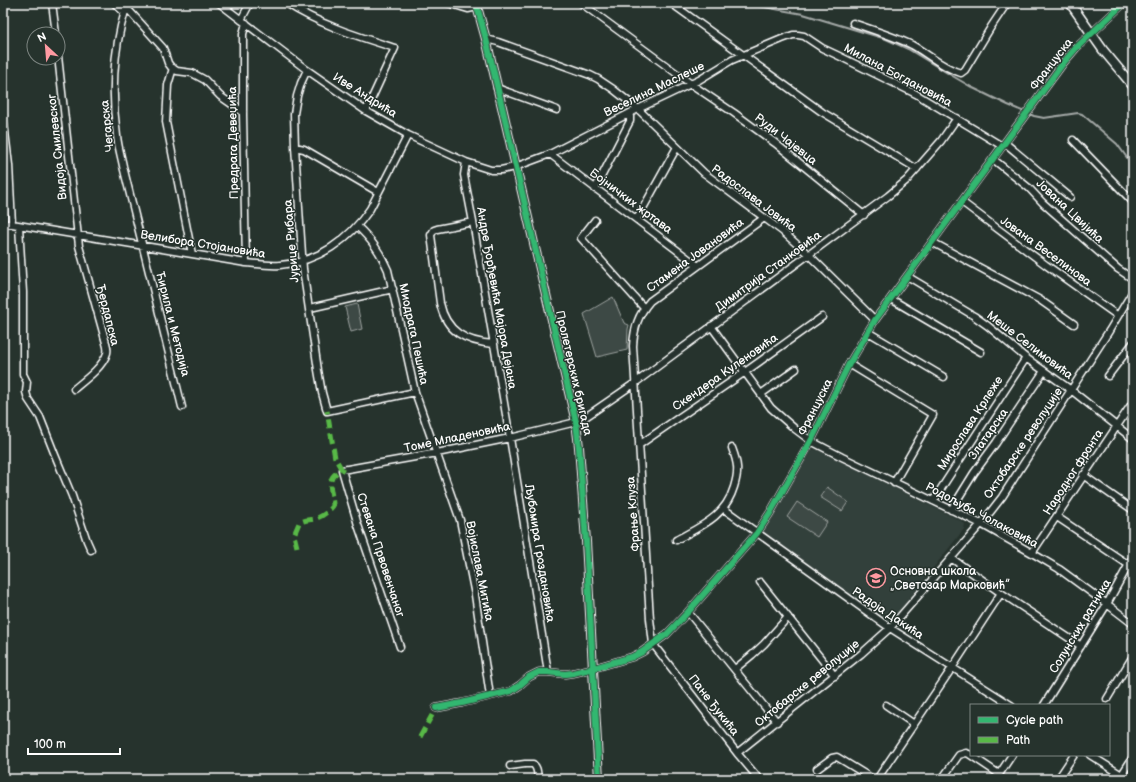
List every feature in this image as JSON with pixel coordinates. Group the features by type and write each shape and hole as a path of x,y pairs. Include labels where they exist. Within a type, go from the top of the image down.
{"main road":[{"path":"1070,3 1103,50 1133,86"}],"street":[{"path":"52,3 55,26"},
{"path":"114,3 126,7 163,48 168,63 172,68 177,71 192,73 205,80 220,96 243,112"},
{"name":"Иве Андрића","path":"219,3 307,70 366,111 408,135 466,162 496,170 515,167"},
{"name":"Предрага Девеџића","path":"246,263 243,21 250,3"},
{"path":"286,3 311,18 330,26 395,48 366,111"},
{"path":"448,3 468,9 477,5"},
{"name":"Руди Чајевца","path":"581,3 691,84 775,143 864,215"},
{"path":"671,3 822,112 917,169"},
{"path":"853,23 897,39 961,73 965,70 1007,3"},
{"name":"Француска","path":"548,672 565,674 594,668 632,657 642,652 667,634 757,533 783,492 811,441 849,364 875,320 1072,53 1124,3"},
{"name":"Пролетерских бригада","path":"477,5 576,422 594,668 599,779"},
{"name":"Чегарска","path":"126,7 117,43 115,63 115,116 117,138 123,166 143,246"},
{"name":"Веселина Маслеше","path":"515,167 550,154 709,75 732,60 793,35 804,36"},
{"name":"Милана Богдановића","path":"804,36 822,48 916,94 1004,145"},
{"name":"Радослава Јовића","path":"486,39 505,44 590,75 613,89 638,109 704,173 782,231 809,255 875,320"},
{"name":"Видоја Смилевског","path":"59,66 78,235"},
{"path":"172,68 169,81 166,122 192,254"},
{"name":"Јурице Рибара","path":"307,70 297,96 294,114 295,147 302,261 318,370 327,411 415,392"},
{"path":"497,88 557,110"},
{"path":"595,189 630,121 630,113"},
{"path":"3,115 12,224"},
{"name":"Димитрија Станковића","path":"576,422 635,383 864,215 908,180 941,141 957,118"},
{"name":"Велибора Стојановића","path":"3,224 12,224 246,263 280,265 302,261 317,256 337,244 350,234 357,226 370,209 408,135"},
{"path":"1073,140 1133,202"},
{"name":"Јована Цвијића","path":"1004,145 1070,197"},
{"path":"295,147 304,149 378,192"},
{"path":"637,220 677,147"},
{"name":"Бојничких жртава","path":"550,154 698,266"},
{"name":"Јована Цвијића","path":"993,159 1029,188 1043,203 1118,269 1133,279"},
{"name":"Андре Ђорђевића Мајора Дејана","path":"466,162 464,175 510,438"},
{"name":"Јована Веселинова","path":"962,202 1046,265 1118,316"},
{"name":"Стамена Јовановића","path":"635,383 633,346 634,333 635,326 644,308 650,301 764,218"},
{"path":"595,220 580,238 644,308"},
{"path":"473,222 437,229 430,235 440,303 447,321 458,334 478,342 494,344"},
{"path":"19,226 24,292 23,374 27,382 26,392 28,399 40,417 72,496 91,550"},
{"name":"Миодрага Пешића","path":"357,226 380,252 388,270 415,392 436,453"},
{"name":"Ђердапска","path":"74,389 92,374 107,354 106,343 79,246 78,235"},
{"path":"932,242 1040,300 1074,324"},
{"name":"Ћирила и Методија","path":"143,246 182,407"},
{"name":"Меше Селимовића","path":"907,276 988,326 1026,358 1071,390 1133,439"},
{"path":"310,308 393,289"},
{"name":"Октобарске револуције","path":"737,752 835,676 890,628 981,524 1002,497 1133,291"},
{"path":"890,299 981,352"},
{"name":"Скендера Куленовића","path":"639,445 822,317"},
{"name":"Родољуба Чолаковића","path":"711,326 771,408 781,418 811,441 894,483 981,524 1059,569 1133,624"},
{"path":"868,332 944,377"},
{"path":"1108,376 1133,343"},
{"name":"Мирослава Крлеже","path":"933,501 1026,358"},
{"path":"849,364 933,415 894,483"},
{"path":"761,394 796,369"},
{"name":"Златарска","path":"951,510 974,472 996,443 1044,372"},
{"name":"Фрање Клуза","path":"635,383 650,619 654,644"},
{"name":"Народног фронта","path":"1032,553 1133,402"},
{"name":"Томе Младеновића","path":"342,470 510,438 576,422"},
{"name":"Љубомира Гроздановића","path":"510,438 548,672"},
{"path":"676,540 705,523 724,509 732,494 737,474 738,466 732,448"},
{"name":"Војислава Митића","path":"436,453 460,520 475,595 490,696"},
{"name":"Стевана Првовенчаног","path":"342,470 358,525 400,647"},
{"path":"1084,476 1133,510"},
{"name":"Радоја Дакића","path":"724,509 890,628 1009,704"},
{"path":"1057,517 1129,564"},
{"name":"Солунских ратника","path":"1045,704 1107,604 1133,557"},
{"path":"951,558 1081,646"},
{"path":"760,582 835,676"},
{"path":"876,779 1001,593"},
{"path":"688,612 777,722"},
{"path":"734,669 764,644 788,617"},
{"name":"Пане Ђукића","path":"654,644 759,779"},
{"path":"1107,699 1133,656"},
{"path":"436,708 511,691 540,672 548,672"},
{"path":"886,705 914,724"},
{"path":"942,779 959,755 966,753 970,755"},
{"path":"972,756 998,776 1011,756"},
{"path":"1058,779 1073,756"},
{"path":"1091,756 1120,777 1128,779"},
{"path":"817,769 832,758 837,757 873,779"},
{"path":"1120,777 1133,757"},
{"path":"510,766 533,764 537,770 538,779"}],"shaded area":[{"path":"613,297 624,323 629,325 627,350 597,357 584,314"},
{"path":"357,304 362,329 351,332 345,307"},
{"name":"Основна школа „Светозар Марковић”","path":"813,449 819,450 965,524 964,529 890,623 763,533 808,453"},
{"path":"827,487 848,502 842,511 820,497"},
{"path":"797,502 827,522 817,537 787,517"}],"waterway":[{"path":"741,3 803,14 886,39 908,49 973,88 1034,116 1044,118 1078,113 1082,114 1117,144 1133,166"}],"marked path":[{"path":"297,547 294,535 299,523 320,517 333,506 330,485 336,473 342,470 335,458 327,411"},
{"path":"420,737 436,708"}],"cycle path":[{"path":"476,3 486,39 576,422 586,541 599,779"},
{"path":"436,708 511,691 529,677 539,672 565,674 573,673 632,657 642,652 667,634 757,533 811,441 849,364 875,320 1064,62 1076,48 1124,3"}],"place":[{"name":"Основна школа „Светозар Марковић”","path":"876,578"}]}
